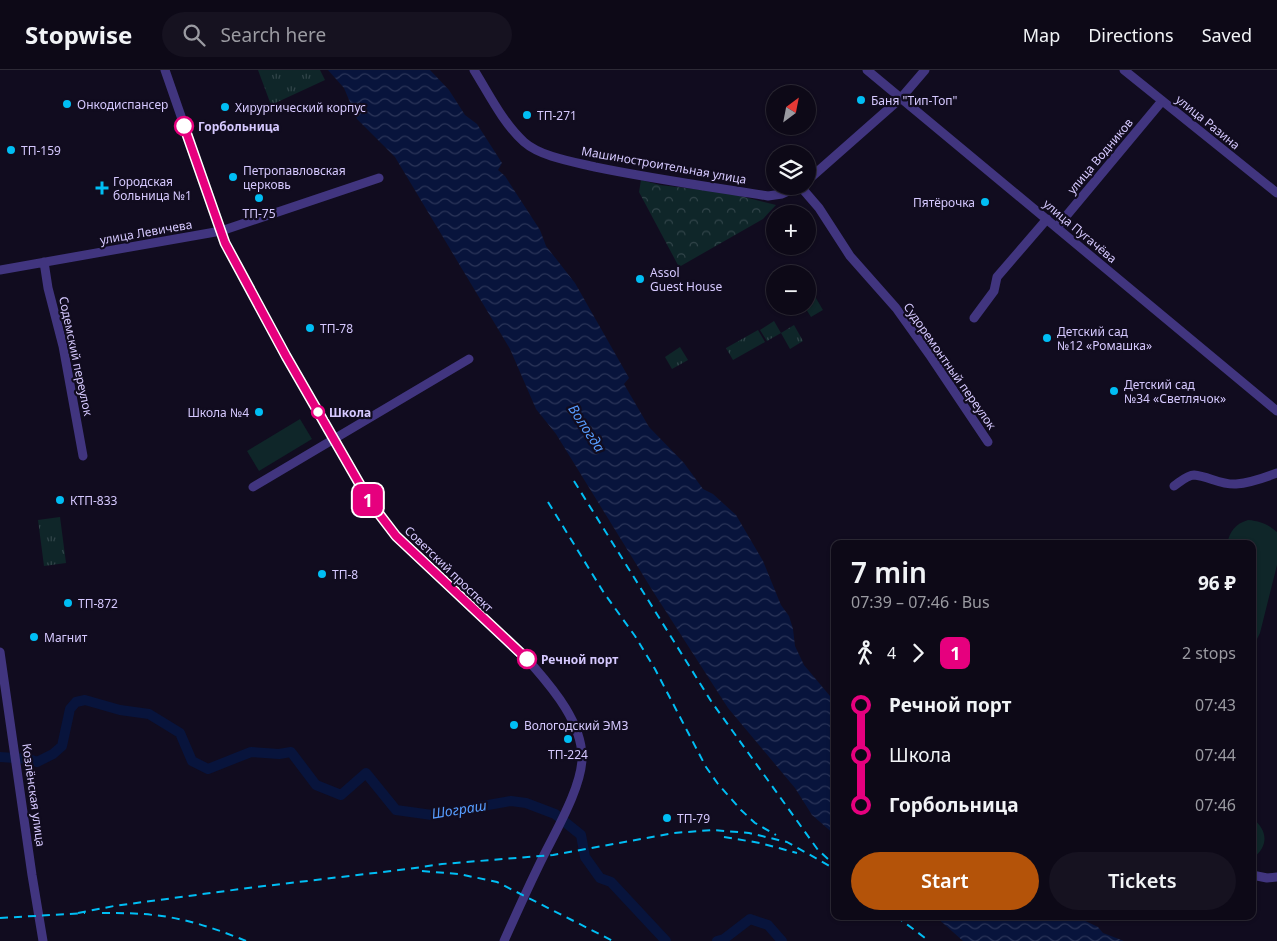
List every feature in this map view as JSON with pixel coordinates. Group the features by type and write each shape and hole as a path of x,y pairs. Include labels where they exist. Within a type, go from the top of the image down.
{"street":[{"name":"Советский проспект","path":"165,70 225,243 286,356 370,502 396,536 531,664 552,687 580,742 582,756 579,776 504,941"},
{"name":"Машиностроительная улица","path":"474,70 509,125 525,143 540,152 571,161 636,175 768,196 775,195"},
{"name":"улица Пугачёва","path":"867,70 1277,411"},
{"path":"816,173 901,98 925,70"},
{"name":"улица Разина","path":"1124,70 1277,193"},
{"name":"улица Водников","path":"1057,227 1162,101"},
{"name":"улица Левичева","path":"0,270 221,231 379,178"},
{"name":"Судоремонтный переулок","path":"808,195 819,208 850,256 896,308 988,442"},
{"path":"974,318 994,291 998,277 1047,220"},
{"name":"Содемский переулок","path":"44,262 48,288 63,346 83,456"},
{"path":"253,487 469,359"},
{"path":"1174,486 1184,478 1193,475 1235,484 1258,480 1277,473"},
{"name":"Козлёнская улица","path":"0,652 1,671 15,748 43,941"},
{"path":"1256,876 1267,878 1277,877"}],"green space":[{"path":"258,70 320,70 325,80 271,105"},
{"path":"641,180 660,185 728,193 776,205 766,205 766,216 763,219 679,267 639,192"},
{"path":"816,298 823,310 816,314"},
{"path":"774,321 781,333 767,341 760,330"},
{"path":"794,325 803,341 790,349 781,333"},
{"path":"758,330 765,342 733,360 726,348"},
{"path":"680,347 688,360 672,369 665,357"},
{"path":"300,419 312,439 259,471 247,451"},
{"path":"60,517 66,563 44,566 38,520"},
{"path":"1248,520 1256,521 1264,523 1277,532 1277,565 1260,633 1256,641 1256,540 1228,540 1234,529"},
{"path":"1256,822 1264,833 1264,843 1256,855"}],"water":[{"name":"Вологда","path":"328,70 430,70 449,90 465,115 477,124 502,163 498,170 505,176 540,230 546,246 575,283 629,378 624,384 649,427 684,463 703,489 713,494 736,515 763,561 781,605 789,616 795,646 804,665 831,697 831,832 812,815 795,788 728,708 654,593 556,434 536,409 510,349 395,157 357,119 344,88"},
{"path":"939,920 1083,920 1098,927 1103,933 1124,941 963,941"}],"waterway":[{"name":"Шограш","path":"0,757 29,759 37,762 53,754 62,746 70,709 76,702 85,700 120,710 149,714 180,733 192,761 208,769 251,752 279,754 291,752 316,785 341,795 366,773 396,810 432,815 511,801 526,803 555,814 581,835 585,857 600,878 611,882 666,941"},
{"name":"Шограш","path":"717,941 724,939 750,919 768,925 782,941"}],"railway":[{"path":"574,481 711,701 818,850 828,859"},
{"path":"548,502 604,593 635,636 655,669 706,767 741,810 755,823 776,835"},
{"path":"78,913 114,906 442,864 553,855 674,833 713,830 749,833 787,842 831,867"},
{"path":"724,837 760,843 797,853"},
{"path":"422,871 459,874 497,882 613,941"},
{"path":"0,918 85,913"},
{"path":"102,913 165,916 212,928 246,941"},
{"path":"901,920 929,941"}],"bus line":[{"name":"1","path":"184,126 225,243 286,356 370,502 396,536 527,659"}],"place":[{"name":"Баня \"Тип-Топ\"","path":"861,100"},
{"name":"Онкодиспансер","path":"67,104"},
{"name":"Хирургический корпус","path":"225,107"},
{"name":"ТП-271","path":"527,115"},
{"name":"Горбольница","path":"184,126"},
{"name":"ТП-159","path":"11,150"},
{"name":"Петропавловская церковь","path":"233,177"},
{"name":"Городская больница №1","path":"102,188"},
{"name":"ТП-75","path":"259,198"},
{"name":"Пятёрочка","path":"985,202"},
{"name":"Assol Guest House","path":"640,279"},
{"name":"ТП-78","path":"310,328"},
{"name":"Детский сад №12 «Ромашка»","path":"1047,338"},
{"name":"Детский сад №34 «Светлячок»","path":"1114,391"},
{"name":"Школа №4","path":"259,412"},
{"name":"Школа","path":"318,412"},
{"name":"КТП-833","path":"60,500"},
{"name":"ТП-8","path":"322,574"},
{"name":"ТП-872","path":"68,603"},
{"name":"Магнит","path":"34,637"},
{"name":"Речной порт","path":"527,659"},
{"name":"Вологодский ЭМЗ","path":"514,725"},
{"name":"ТП-224","path":"568,739"},
{"name":"ТП-79","path":"667,818"}]}
